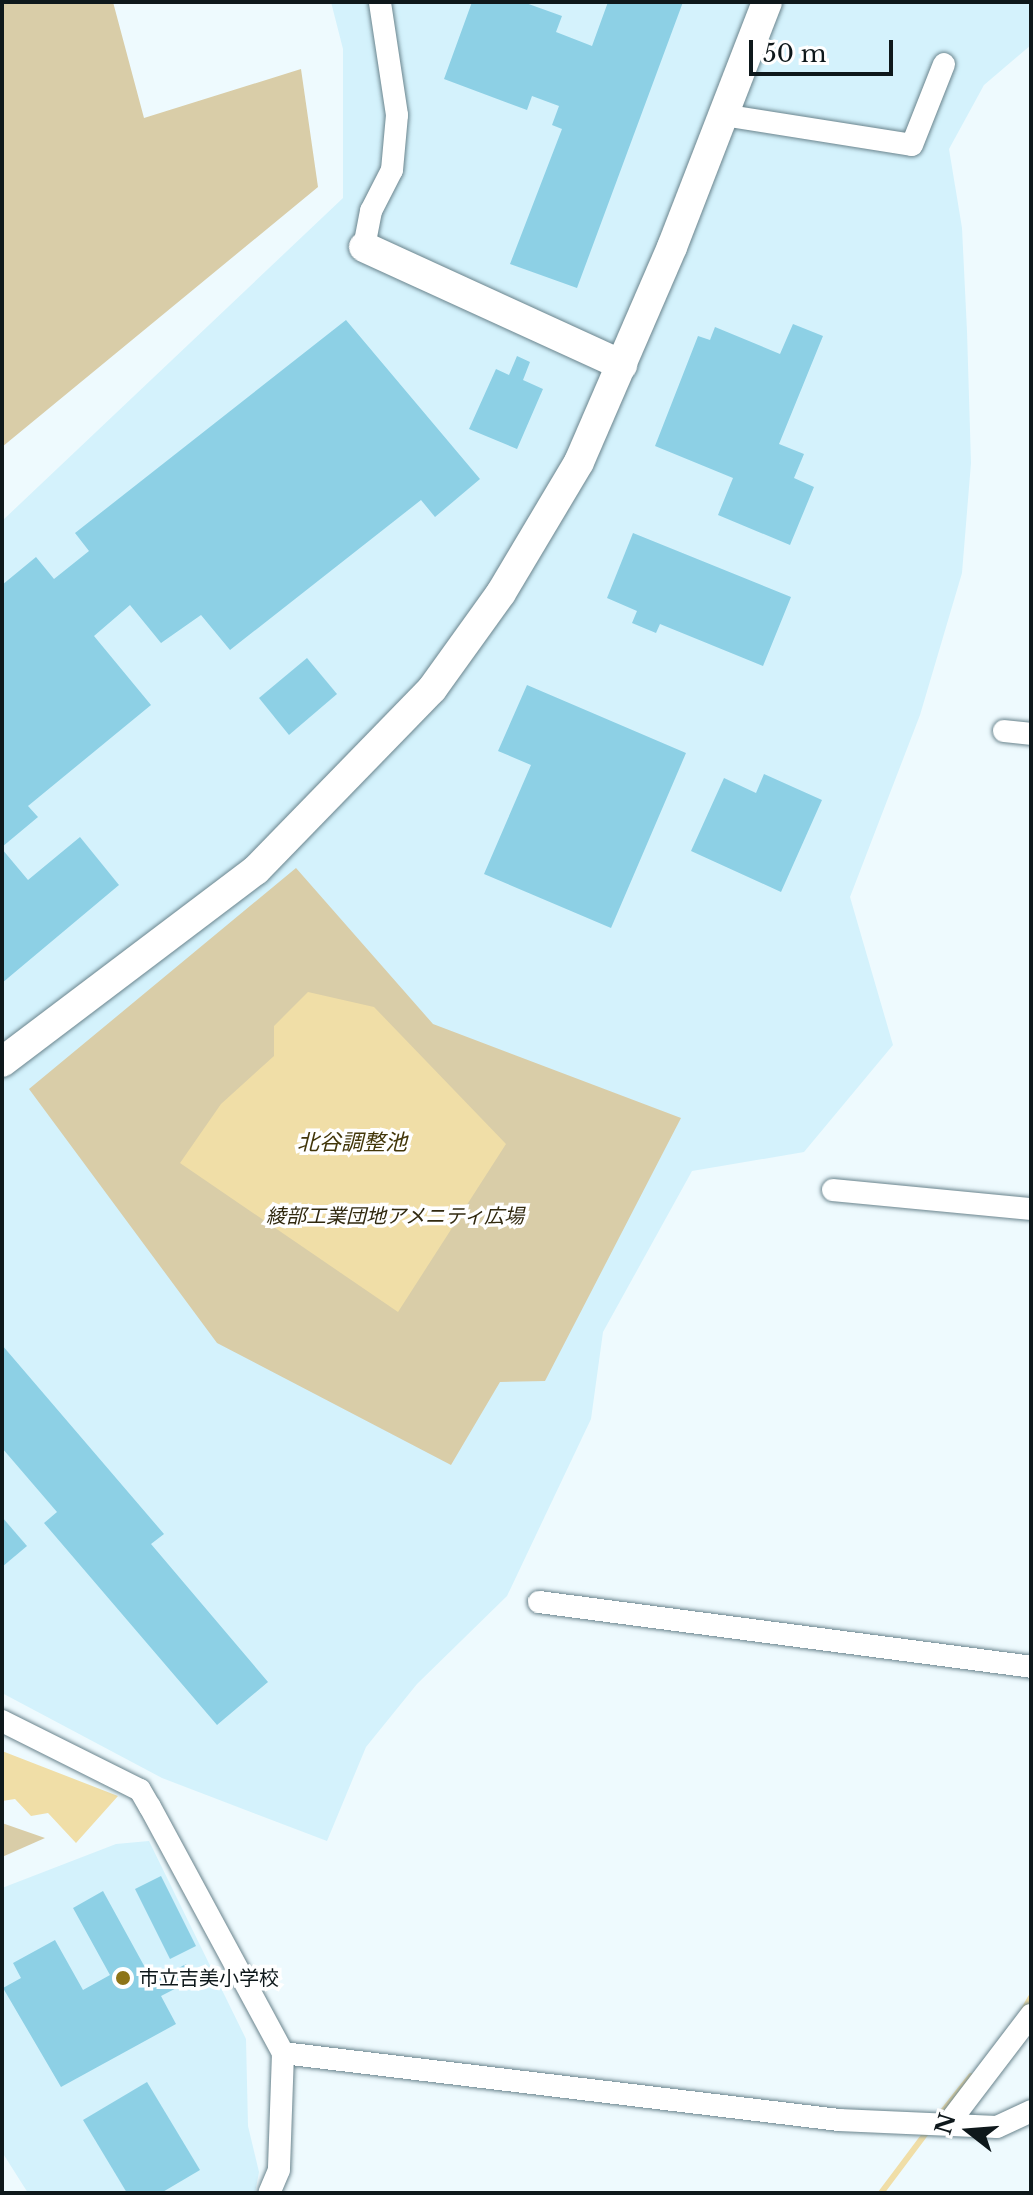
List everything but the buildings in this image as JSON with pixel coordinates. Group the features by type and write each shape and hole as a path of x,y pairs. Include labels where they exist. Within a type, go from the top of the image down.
{"street":[{"path":"380,2 397,115 392,170 371,211 364,247 622,365"},
{"path":"2,1062 256,870 432,689 544,526 622,365 767,2"},
{"path":"723,115 912,145 944,64"},
{"path":"1004,731 1031,734"},
{"path":"833,1190 1031,1209"},
{"path":"539,1602 1031,1667"},
{"path":"2,1721 140,1790 283,2053 279,2170 269,2193"},
{"path":"948,2124 1031,2015"},
{"path":"283,2053 839,2120 997,2127 1031,2111"}],"shaded area":[{"path":"331,2 1031,2 1031,45 984,85 949,149 962,228 967,331 971,463 962,573 920,715 850,897 893,1045 804,1152 692,1171 603,1332 591,1419 507,1596 417,1684 366,1747 327,1841 162,1778 2,1693 2,521 343,198 343,49"},
{"path":"149,1841 246,2039 248,2126 259,2172 255,2193 28,2193 2,2152 2,1888 116,1844"}],"green space":[{"path":"2,2 113,2 144,118 301,69 318,187 2,447"},
{"name":"綾部工業団地アメニティ広場","path":"296,868 433,1024 681,1118 545,1381 500,1382 451,1465 217,1343 29,1089"},
{"path":"2,1823 45,1838 2,1857"}],"water":[{"name":"北谷調整池","path":"308,992 374,1007 506,1144 398,1312 180,1163 221,1104 274,1056 274,1026"},
{"path":"2,1751 118,1796 76,1843 48,1813 31,1816 15,1799 2,1801"}],"waterway":[{"path":"1023,2011 1031,1997"},
{"path":"936,2120 971,2076"},
{"path":"881,2193 929,2129"}],"place":[{"name":"市立吉美小学校","path":"123,1978"}]}
